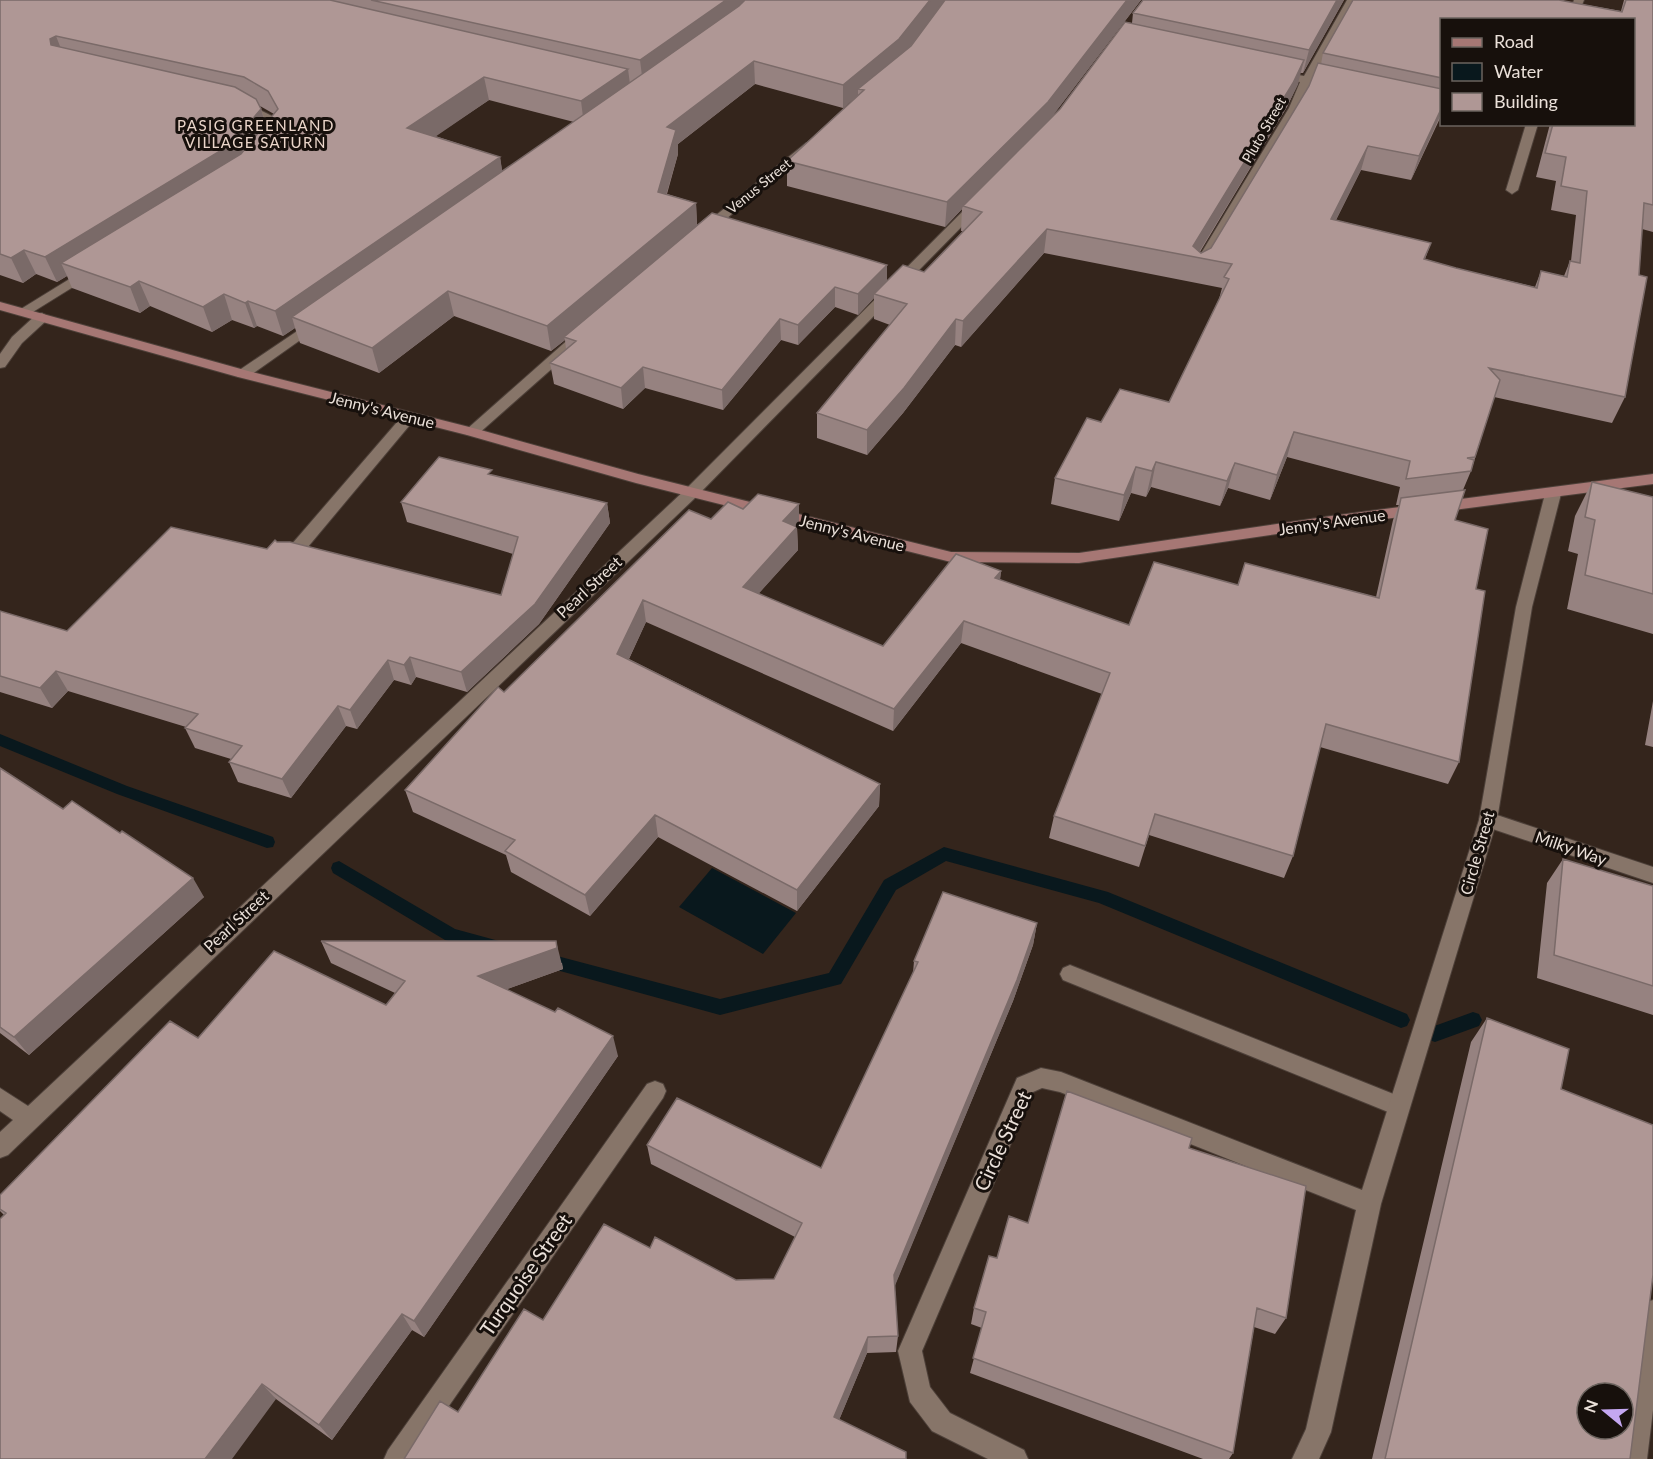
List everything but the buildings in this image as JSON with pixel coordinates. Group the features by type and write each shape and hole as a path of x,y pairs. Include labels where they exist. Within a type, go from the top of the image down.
{"street":[{"name":"Pluto Street","path":"1197,272 1295,108 1306,80 1352,0"},
{"path":"1572,18 1579,0"},
{"path":"1262,70 1340,87"},
{"path":"225,100 248,105 270,118 277,133 263,149"},
{"path":"1512,190 1532,126"},
{"name":"Venus Street","path":"696,238 813,141"},
{"name":"Pearl Street","path":"0,1146 614,563 691,493 984,197"},
{"path":"22,312 98,265"},
{"name":"Jenny's Avenue","path":"0,306 243,374 472,432 691,493 951,558 1079,558 1331,521 1553,494 1653,479"},
{"path":"243,374 324,316"},
{"path":"0,364 17,340 42,317"},
{"path":"472,432 500,405 598,322"},
{"path":"291,556 409,417"},
{"name":"Circle Street","path":"1305,1459 1318,1432 1369,1204 1488,820 1524,607 1553,494"},
{"name":"Milky Way","path":"1488,820 1653,875"},
{"path":"1070,974 1398,1106"},
{"name":"Circle Street","path":"1015,1459 941,1422 919,1393 910,1351 1025,1086 1041,1078 1061,1082 1369,1204"},
{"name":"Turquoise Street","path":"397,1459 655,1091"},
{"path":"0,1098 28,1119"},
{"path":"1634,1459 1653,1312"}],"water":[{"path":"712,868 796,913 763,954 679,907"}],"waterway":[{"path":"0,740 122,790 267,842"},
{"path":"542,959 720,1007 835,979 890,885 944,854 1102,897 1401,1020"},
{"path":"339,868 451,935 493,946"},
{"path":"1435,1034 1473,1020"}],"district":[{"name":"PASIG GREENLAND VILLAGE SATURN","path":"256,134"}]}
